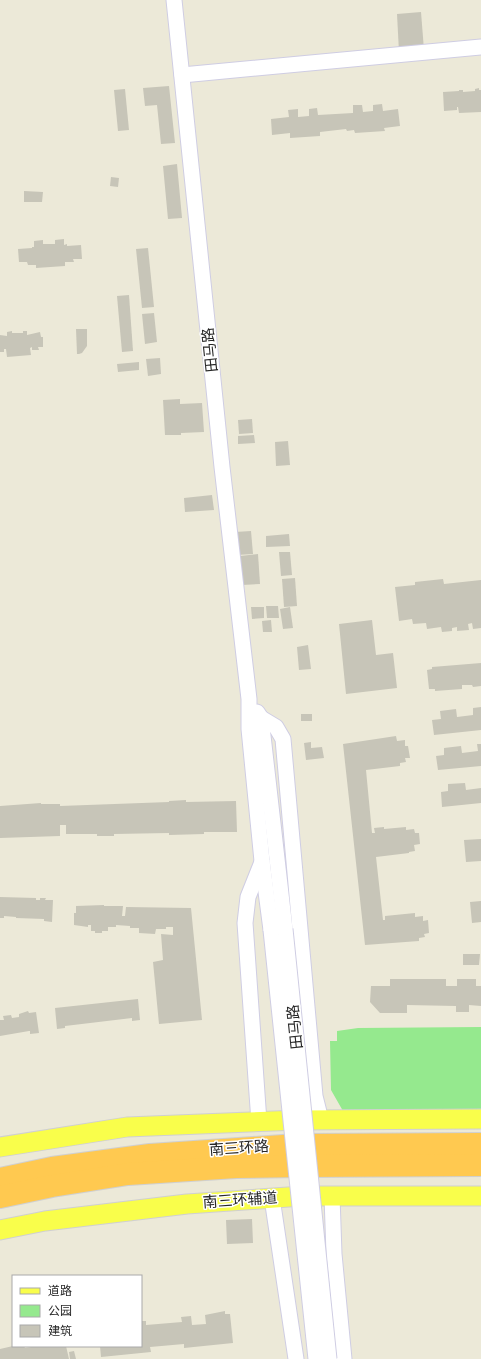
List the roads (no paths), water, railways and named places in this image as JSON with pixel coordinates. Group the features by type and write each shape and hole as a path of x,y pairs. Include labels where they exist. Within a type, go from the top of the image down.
{"highway":[{"name":"南三环路","path":"0,1179 52,1168 150,1154 297,1145 481,1144"},
{"name":"南三环路","path":"0,1197 52,1186 128,1174 236,1167 481,1164"}],"main road":[{"path":"0,1147 127,1127 321,1120 481,1119"},
{"name":"南三环辅道","path":"0,1230 45,1221 179,1205 272,1198 332,1196 481,1196"}],"street":[{"name":"田马路","path":"174,0 222,467 249,699 248,729 262,861 278,930 329,1359"},
{"path":"182,75 481,47"},
{"name":"田马路","path":"249,699 261,718 316,1359"},
{"path":"261,718 276,727 283,739 315,1096 321,1120"},
{"path":"259,1122 245,923 248,897 262,861"},
{"path":"332,1196 334,1254 344,1359"},
{"path":"272,1198 296,1359"}]}
